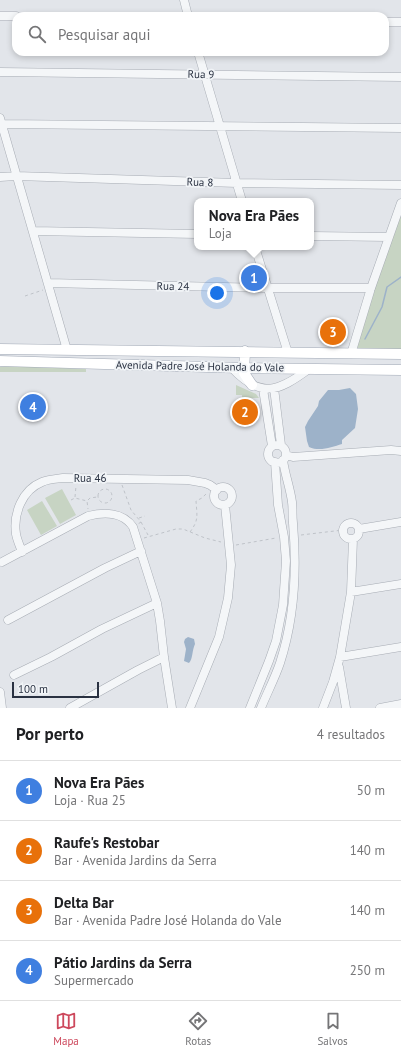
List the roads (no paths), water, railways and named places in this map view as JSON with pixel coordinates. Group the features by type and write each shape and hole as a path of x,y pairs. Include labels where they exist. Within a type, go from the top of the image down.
{"main road":[{"name":"Avenida Padre José Holanda do Vale","path":"0,349 401,354"},
{"path":"245,351 243,368 246,377 252,386"},
{"name":"Avenida Padre José Holanda do Vale","path":"0,362 401,370"}],"street":[{"path":"184,0 187,12"},
{"path":"0,16 12,16"},
{"path":"389,22 401,22"},
{"path":"199,56 241,198"},
{"name":"Rua 9","path":"0,72 401,77"},
{"path":"67,350 34,231 16,176 1,121 220,127 401,128"},
{"name":"Rua 8","path":"0,177 16,176 237,183 401,185"},
{"path":"351,354 371,288 401,203"},
{"path":"34,231 194,234"},
{"path":"314,236 389,237"},
{"path":"256,250 288,353"},
{"name":"Rua 24","path":"49,286 371,288"},
{"path":"231,367 243,380 252,386 263,389 274,388 290,382 309,369"},
{"path":"274,388 276,446"},
{"path":"263,389 276,446"},
{"path":"276,446 269,451 269,457 281,459 394,450 401,451"},
{"path":"250,708 276,641 283,605 286,561 284,537 276,488 281,459 285,449 276,446"},
{"path":"261,708 279,664 291,615 295,588 296,560 293,504 290,486 281,459"},
{"name":"Rua 46","path":"22,552 16,536 15,520 23,499 41,482 76,478 188,480 205,483 215,488"},
{"path":"276,488 290,486"},
{"path":"224,487 229,489 231,491 232,500 225,505 219,504 215,500 215,488 224,487"},
{"path":"278,505 293,504"},
{"path":"190,708 214,652 224,619 231,565 225,505"},
{"path":"2,562 88,516 102,514 116,515 126,519 133,528 157,603 172,708"},
{"path":"359,529 401,522"},
{"path":"323,708 338,666 351,592 353,539 357,536 359,529 355,523 350,523 345,525 343,530 346,537 353,539"},
{"path":"8,620 105,568 141,551"},
{"path":"351,592 401,584"},
{"path":"14,675 52,657 102,629 157,603"},
{"path":"340,657 401,647"},
{"path":"70,708 164,657"},
{"path":"269,661 279,664"},
{"path":"338,666 346,708"},
{"path":"0,692 2,708"},
{"path":"380,708 401,704"}],"water":[{"path":"350,388 356,394 358,409 355,428 342,440 342,444 322,449 309,447 305,427 318,406 319,401 328,390"},
{"path":"188,637 194,639 195,644 189,663 184,661 186,649 184,642"}],"waterway":[{"path":"365,339 382,307 387,287 401,277"}],"place":[{"name":"Nova Era Pães","path":"254,278"},
{"name":"Delta Bar","path":"333,332"},
{"name":"Pátio Jardins da Serra","path":"33,407"},
{"name":"Raufe's Restobar","path":"245,412"}]}
